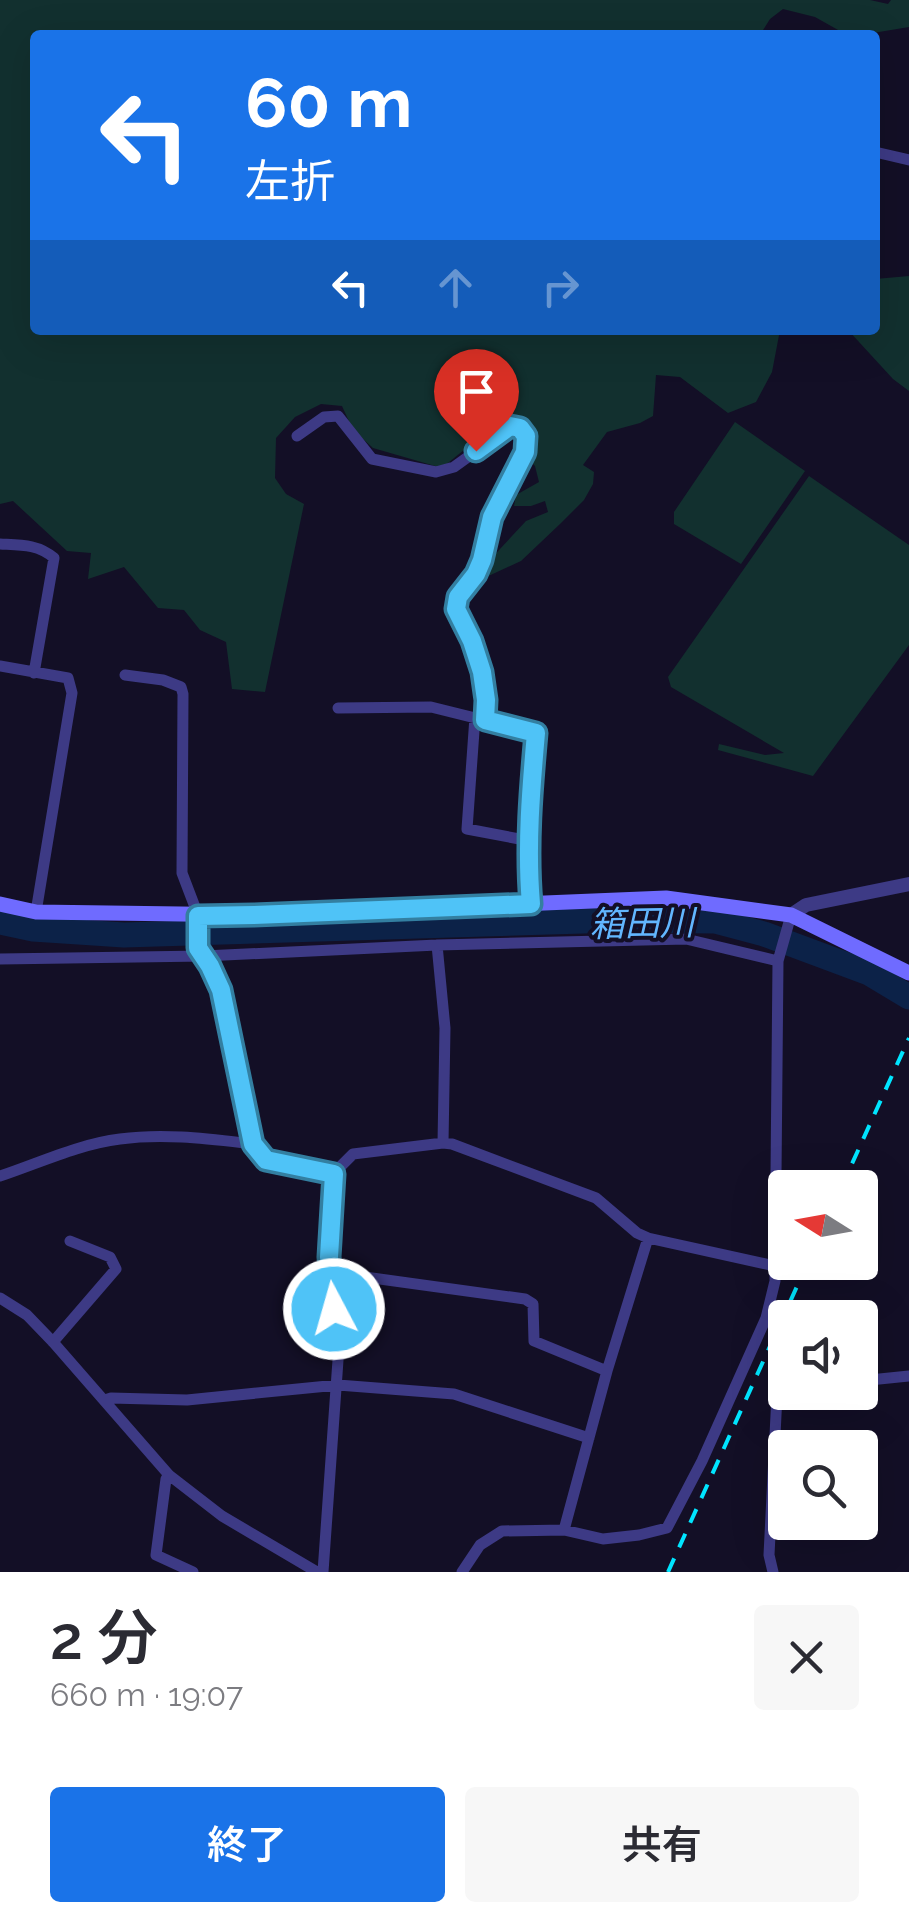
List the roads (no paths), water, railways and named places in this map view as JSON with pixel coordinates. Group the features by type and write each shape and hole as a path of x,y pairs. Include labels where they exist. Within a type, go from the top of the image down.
{"main road":[{"path":"0,904 36,912 198,918 666,898 789,918 909,973"}],"street":[{"path":"880,153 909,160"},
{"path":"297,436 324,417 338,416 372,459 436,472 454,467 510,426 525,433 525,452 492,517 476,574 458,597 456,609 472,641 486,700 480,718 467,829 530,841"},
{"path":"0,544 45,550 54,558 34,673"},
{"path":"0,666 68,678 72,693 36,912"},
{"path":"124,675 181,686 182,873 198,918 201,952 221,990 253,1144 266,1160 334,1174"},
{"path":"338,708 430,707 536,733 528,873 531,904"},
{"path":"776,1170 778,958 789,918 806,905 909,884"},
{"path":"0,959 686,939 778,958"},
{"path":"437,945 446,1028 443,1143"},
{"path":"0,1176 122,1138 174,1136 253,1144"},
{"path":"0,1298 27,1316 53,1342 169,1475 222,1516 320,1572 338,1385 339,1346 329,1272 334,1174 352,1154 443,1143 596,1198 648,1238 768,1264"},
{"path":"564,1530 648,1238"},
{"path":"53,1342 116,1269 110,1257 70,1241"},
{"path":"329,1272 526,1299 533,1304 534,1341 607,1372"},
{"path":"462,1572 480,1545 502,1531 564,1530 604,1540 667,1528 702,1462 766,1318 775,1280"},
{"path":"878,1380 909,1376"},
{"path":"105,1400 187,1400 338,1385 454,1394 589,1438"},
{"path":"772,1572 769,1555 776,1410"},
{"path":"169,1475 156,1556 193,1572"}],"waterway":[{"name":"箱田川","path":"0,922 33,929 124,935 617,920 715,921 764,934 869,973 909,997"}],"railway":[{"path":"849,1170 909,1038"},
{"path":"668,1572 800,1280"}]}
